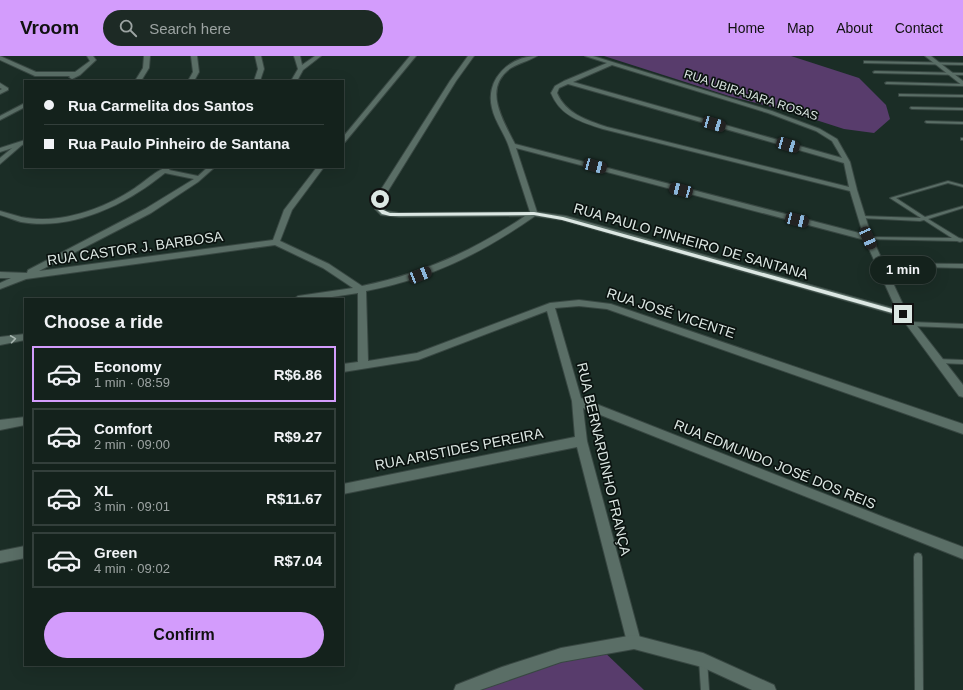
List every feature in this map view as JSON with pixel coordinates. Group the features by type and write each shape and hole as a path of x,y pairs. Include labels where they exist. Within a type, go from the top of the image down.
{"street":[{"path":"69,80 92,62 93,60 90,56"},
{"path":"139,80 146,68 147,56"},
{"path":"192,80 196,72 194,56"},
{"path":"258,56 261,69 258,80"},
{"path":"297,56 301,69"},
{"path":"295,80 301,69 318,56"},
{"path":"344,140 413,56"},
{"name":"RUA PAULO PINHEIRO DE SANTANA","path":"472,56 454,81 393,176 380,199 379,209 384,213 399,215 534,214 563,218 903,314"},
{"path":"305,298 362,290 420,275 452,262 507,232 534,214 512,145 495,109 493,95 494,86 503,72 510,66 534,56"},
{"name":"RUA UBIRAJARA ROSAS","path":"588,56 744,103 818,130 835,140 847,162 853,190 868,238 903,314 963,393"},
{"path":"928,56 963,84"},
{"path":"0,58 35,74 78,74"},
{"path":"612,63 566,82 555,90 556,99 564,109 587,122 638,137 853,190"},
{"path":"566,82 847,162"},
{"path":"0,85 6,89 0,92"},
{"path":"0,118 24,106"},
{"path":"0,150 22,143"},
{"path":"0,162 22,143"},
{"path":"512,145 868,238"},
{"path":"0,275 24,276 148,211 200,178 211,168"},
{"path":"320,168 292,202 283,216 276,242 326,266 362,290"},
{"path":"0,213 25,219 44,220 83,215 101,209 127,197 154,180 166,169 200,178"},
{"name":"RUA CASTOR J. BARBOSA","path":"0,286 24,276 276,242"},
{"path":"362,290 363,365"},
{"name":"RUA JOSÉ VICENTE","path":"344,368 418,356 550,306 575,302 589,302 608,306 963,428"},
{"name":"RUA BERNARDINHO FRANÇA","path":"550,306 577,401 581,441 634,642"},
{"path":"0,341 24,337"},
{"name":"RUA EDMUNDO JOSÉ DOS REIS","path":"577,401 886,524 963,553"},
{"path":"0,425 24,421"},
{"name":"RUA ARISTIDES PEREIRA","path":"344,489 581,441"},
{"path":"0,558 24,552"},
{"path":"461,690 502,674 560,655 634,642 703,660 769,690"}],"lane":[{"path":"865,62 963,64"},
{"path":"875,72 963,74"},
{"path":"887,83 963,84"},
{"path":"900,95 963,96"},
{"path":"912,108 963,109"},
{"path":"927,122 963,123"},
{"path":"962,241 892,198 948,182 963,186"},
{"path":"861,217 926,219 963,207"},
{"path":"868,238 962,241"},
{"path":"880,265 963,266"},
{"path":"911,324 963,326"},
{"path":"938,361 963,362"},
{"path":"918,557 919,690"},
{"path":"703,660 705,690"}],"shaded area":[{"path":"604,56 791,56 859,78 886,105 890,119 874,133 844,129 788,111 729,96"},
{"path":"597,645 644,690 456,690"}],"route":[{"path":"380,199 378,204 379,209 390,215 534,214 563,218 903,314"}]}
